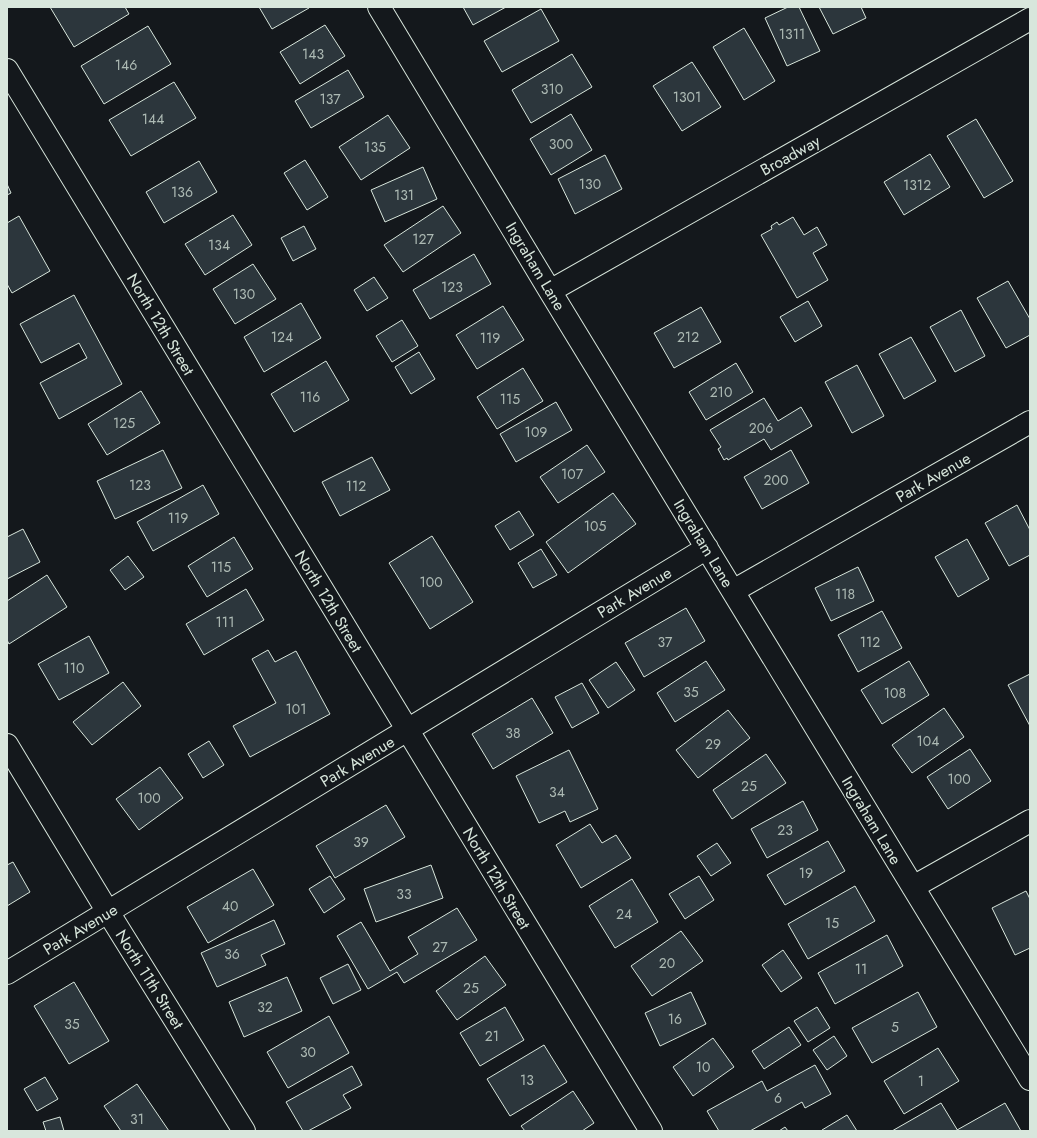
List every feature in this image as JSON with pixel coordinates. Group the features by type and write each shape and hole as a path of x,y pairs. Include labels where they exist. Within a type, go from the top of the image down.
{"street":[{"name":"Ingraham Lane","path":"379,7 732,591 1030,1079"},
{"name":"Broadway","path":"550,291 1030,19"},
{"name":"North 12th Street","path":"7,70 651,1131"},
{"name":"Park Avenue","path":"732,591 1030,422"},
{"name":"Park Avenue","path":"7,973 707,548"},
{"name":"North 11th Street","path":"7,745 108,912 244,1131"},
{"path":"913,887 1030,821"}],"building":[{"path":"50,7 125,7 129,14 74,47"},
{"path":"259,7 308,7 309,8 272,29"},
{"path":"463,7 506,7 473,25"},
{"path":"788,7 799,7 820,51 787,66 765,18"},
{"path":"819,7 861,7 866,18 833,34"},
{"path":"541,9 559,41 502,72 484,41"},
{"path":"325,25 345,56 300,84 280,52"},
{"path":"148,26 171,64 104,104 81,66"},
{"path":"744,28 775,81 744,100 713,47"},
{"path":"572,54 592,87 531,123 512,90"},
{"path":"692,62 721,107 682,131 653,86"},
{"path":"348,70 364,97 311,128 295,101"},
{"path":"174,82 196,118 131,156 109,120"},
{"path":"571,114 592,150 551,175 530,139"},
{"path":"388,115 410,148 361,180 339,147"},
{"path":"976,119 1013,181 984,198 947,136"},
{"path":"930,154 950,187 904,215 884,182"},
{"path":"605,155 622,189 575,214 558,179"},
{"path":"305,160 328,197 307,210 284,173"},
{"path":"199,161 217,192 164,223 146,192"},
{"path":"423,167 437,199 385,222 371,190"},
{"path":"7,184 11,193 7,195"},
{"path":"443,206 461,233 403,272 384,245"},
{"path":"233,215 252,245 205,275 185,244"},
{"path":"19,216 50,271 12,293 7,284 7,223"},
{"path":"793,217 804,235 817,227 827,245 813,253 828,280 797,298 761,235 772,229 771,226 777,222 779,225"},
{"path":"304,226 316,249 293,261 281,238"},
{"path":"474,254 491,284 430,319 413,290"},
{"path":"253,264 276,299 235,324 213,289"},
{"path":"374,277 388,298 367,311 354,290"},
{"path":"1008,281 1030,319 1030,335 1006,348 977,298"},
{"path":"74,295 122,384 59,419 40,383 87,358 79,343 41,363 20,324"},
{"path":"808,301 822,326 795,342 780,317"},
{"path":"301,303 321,338 264,372 244,337"},
{"path":"503,306 524,340 477,369 456,335"},
{"path":"701,307 721,342 674,368 654,333"},
{"path":"961,310 985,356 955,372 930,327"},
{"path":"402,320 418,346 392,362 376,336"},
{"path":"911,337 936,381 904,399 879,354"},
{"path":"419,352 435,379 411,394 395,367"},
{"path":"326,361 349,400 294,432 271,394"},
{"path":"736,363 753,392 706,420 689,392"},
{"path":"857,365 884,416 852,433 825,382"},
{"path":"523,368 543,401 497,429 477,397"},
{"path":"141,391 160,423 107,455 88,424"},
{"path":"764,398 778,421 801,407 812,426 771,450 764,439 728,460 727,458 724,460 718,449 721,447 710,430"},
{"path":"556,402 572,430 516,462 500,434"},
{"path":"587,445 605,472 558,503 540,477"},
{"path":"163,450 182,488 115,519 97,481"},
{"path":"791,450 809,483 762,509 744,477"},
{"path":"372,457 390,490 340,516 322,482"},
{"path":"203,485 219,514 153,551 137,522"},
{"path":"613,493 636,524 568,573 546,542"},
{"path":"1017,505 1030,530 1030,555 1009,566 985,523"},
{"path":"519,511 534,535 510,550 495,526"},
{"path":"23,529 40,562 7,579 7,537"},
{"path":"432,536 473,602 430,629 389,563"},
{"path":"234,537 253,569 207,597 188,566"},
{"path":"967,539 989,579 958,597 935,557"},
{"path":"541,549 557,575 533,588 518,563"},
{"path":"128,556 144,577 125,590 110,570"},
{"path":"858,567 874,601 831,621 815,588"},
{"path":"47,575 67,607 9,644 7,640 7,601"},
{"path":"246,589 264,620 204,655 186,624"},
{"path":"686,608 705,641 644,677 625,643"},
{"path":"882,611 902,648 858,672 838,635"},
{"path":"89,636 109,673 59,700 38,664"},
{"path":"268,650 275,662 296,651 330,714 250,757 233,726 276,703 252,659"},
{"path":"706,661 725,690 675,722 657,693"},
{"path":"909,661 929,695 882,724 861,690"},
{"path":"616,662 635,690 608,708 589,680"},
{"path":"1030,674 1030,726 1008,685"},
{"path":"123,682 141,706 92,745 73,722"},
{"path":"582,683 599,713 572,728 555,697"},
{"path":"532,698 553,733 493,769 472,734"},
{"path":"944,708 964,737 912,773 892,745"},
{"path":"728,710 750,738 698,778 676,750"},
{"path":"209,741 224,765 203,778 188,754"},
{"path":"970,749 991,781 948,809 927,777"},
{"path":"569,750 598,809 570,822 565,811 539,823 516,776"},
{"path":"766,754 786,783 732,819 713,790"},
{"path":"160,767 183,798 139,830 116,799"},
{"path":"803,801 818,830 767,858 751,829"},
{"path":"386,805 405,837 335,878 316,846"},
{"path":"590,824 602,843 616,835 631,858 581,888 556,845"},
{"path":"828,841 845,871 785,905 767,875"},
{"path":"717,843 731,863 711,876 697,856"},
{"path":"13,862 30,892 7,906 7,865"},
{"path":"431,865 443,898 376,922 364,889"},
{"path":"253,869 274,905 208,943 187,907"},
{"path":"330,876 345,899 324,913 309,889"},
{"path":"699,876 714,900 685,919 669,894"},
{"path":"632,879 658,922 615,948 589,906"},
{"path":"855,886 875,921 808,959 788,924"},
{"path":"1026,891 1030,899 1030,948 1015,955 992,908"},
{"path":"457,908 477,940 404,983 397,972 368,989 337,936 361,922 390,971 418,954 408,937"},
{"path":"274,920 285,944 261,955 266,965 217,987 201,953"},
{"path":"681,931 703,961 652,996 631,966"},
{"path":"887,935 903,966 835,1004 818,973"},
{"path":"783,950 802,978 781,992 762,965"},
{"path":"485,956 506,985 457,1020 436,991"},
{"path":"348,964 361,990 333,1004 320,978"},
{"path":"287,977 302,1011 244,1037 229,1002"},
{"path":"74,982 109,1041 69,1064 34,1006"},
{"path":"691,992 706,1024 660,1046 645,1013"},
{"path":"918,992 937,1027 872,1063 852,1028"},
{"path":"505,1007 524,1040 480,1066 460,1033"},
{"path":"817,1007 830,1028 808,1042 794,1021"},
{"path":"329,1016 349,1053 288,1088 267,1052"},
{"path":"789,1027 801,1045 764,1069 752,1051"},
{"path":"834,1036 847,1056 827,1070 813,1050"},
{"path":"713,1038 734,1067 693,1096 673,1067"},
{"path":"544,1045 567,1082 510,1116 487,1079"},
{"path":"938,1048 959,1081 904,1114 884,1081"},
{"path":"815,1065 831,1094 805,1108 802,1102 750,1131 719,1131 707,1111 762,1081 767,1091"},
{"path":"352,1066 362,1085 343,1095 351,1108 308,1131 303,1131 286,1102"},
{"path":"45,1077 58,1099 37,1111 24,1089"},
{"path":"137,1084 169,1131 121,1131 104,1106"},
{"path":"573,1091 594,1123 582,1131 525,1131 521,1126"},
{"path":"941,1103 958,1131 892,1131"},
{"path":"1005,1103 1021,1131 957,1130"},
{"path":"847,1115 857,1131 822,1131 822,1130"},
{"path":"60,1117 64,1131 46,1131 43,1122"},
{"path":"785,1127 788,1131 779,1131"}]}
